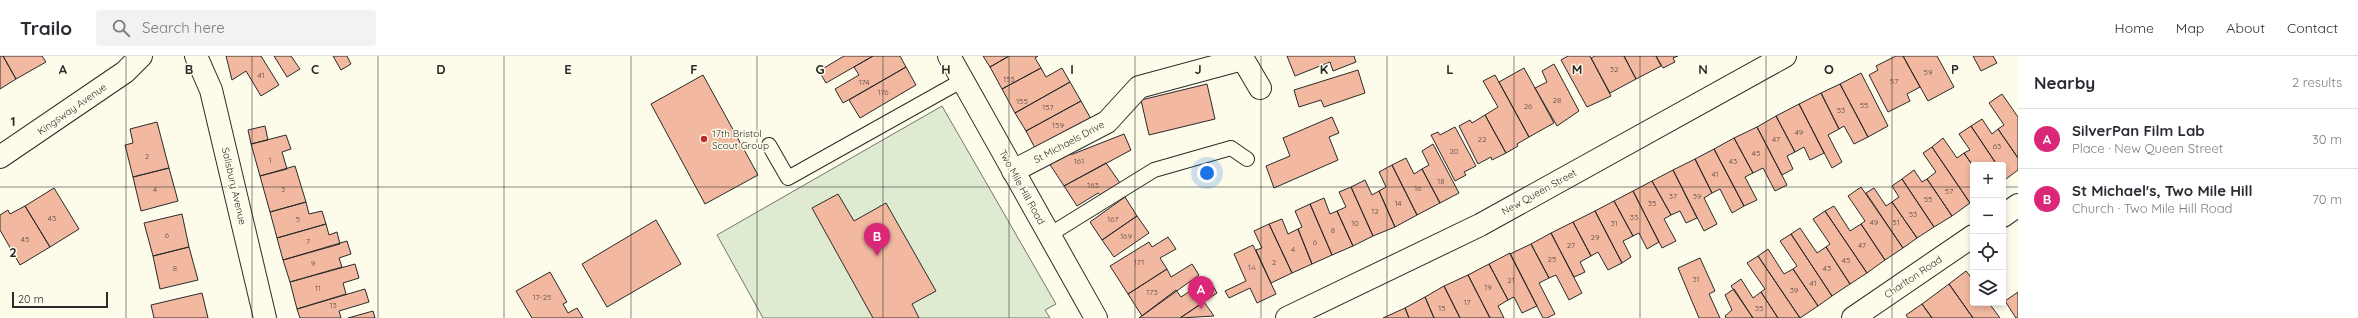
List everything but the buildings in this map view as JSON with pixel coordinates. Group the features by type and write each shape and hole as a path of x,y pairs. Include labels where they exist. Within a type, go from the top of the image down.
{"street":[{"name":"Kingsway Avenue","path":"0,157 125,72 141,56"},
{"name":"Salisbury Avenue","path":"196,56 211,90 265,318"},
{"name":"Two Mile Hill Road","path":"949,56 1096,318"},
{"name":"New Queen Street","path":"1287,318 1480,224 1785,56"},
{"name":"St Michaels Drive","path":"1014,171 1107,122 1139,87 1243,59 1260,88"},
{"path":"2006,214 2018,205"},
{"name":"Charlton Road","path":"1853,318 1970,238"}],"lane":[{"path":"770,145 788,178 962,80"},
{"path":"1049,235 1154,170 1231,148 1247,159"}],"green space":[{"path":"942,106 1056,304 1045,310 1050,318 763,318 717,235"}],"place":[{"name":"17th Bristol Scout Group","path":"704,139"},
{"name":"St Michael's, Two Mile Hill","path":"877,256"},
{"name":"SilverPan Film Lab","path":"1201,309"}]}
